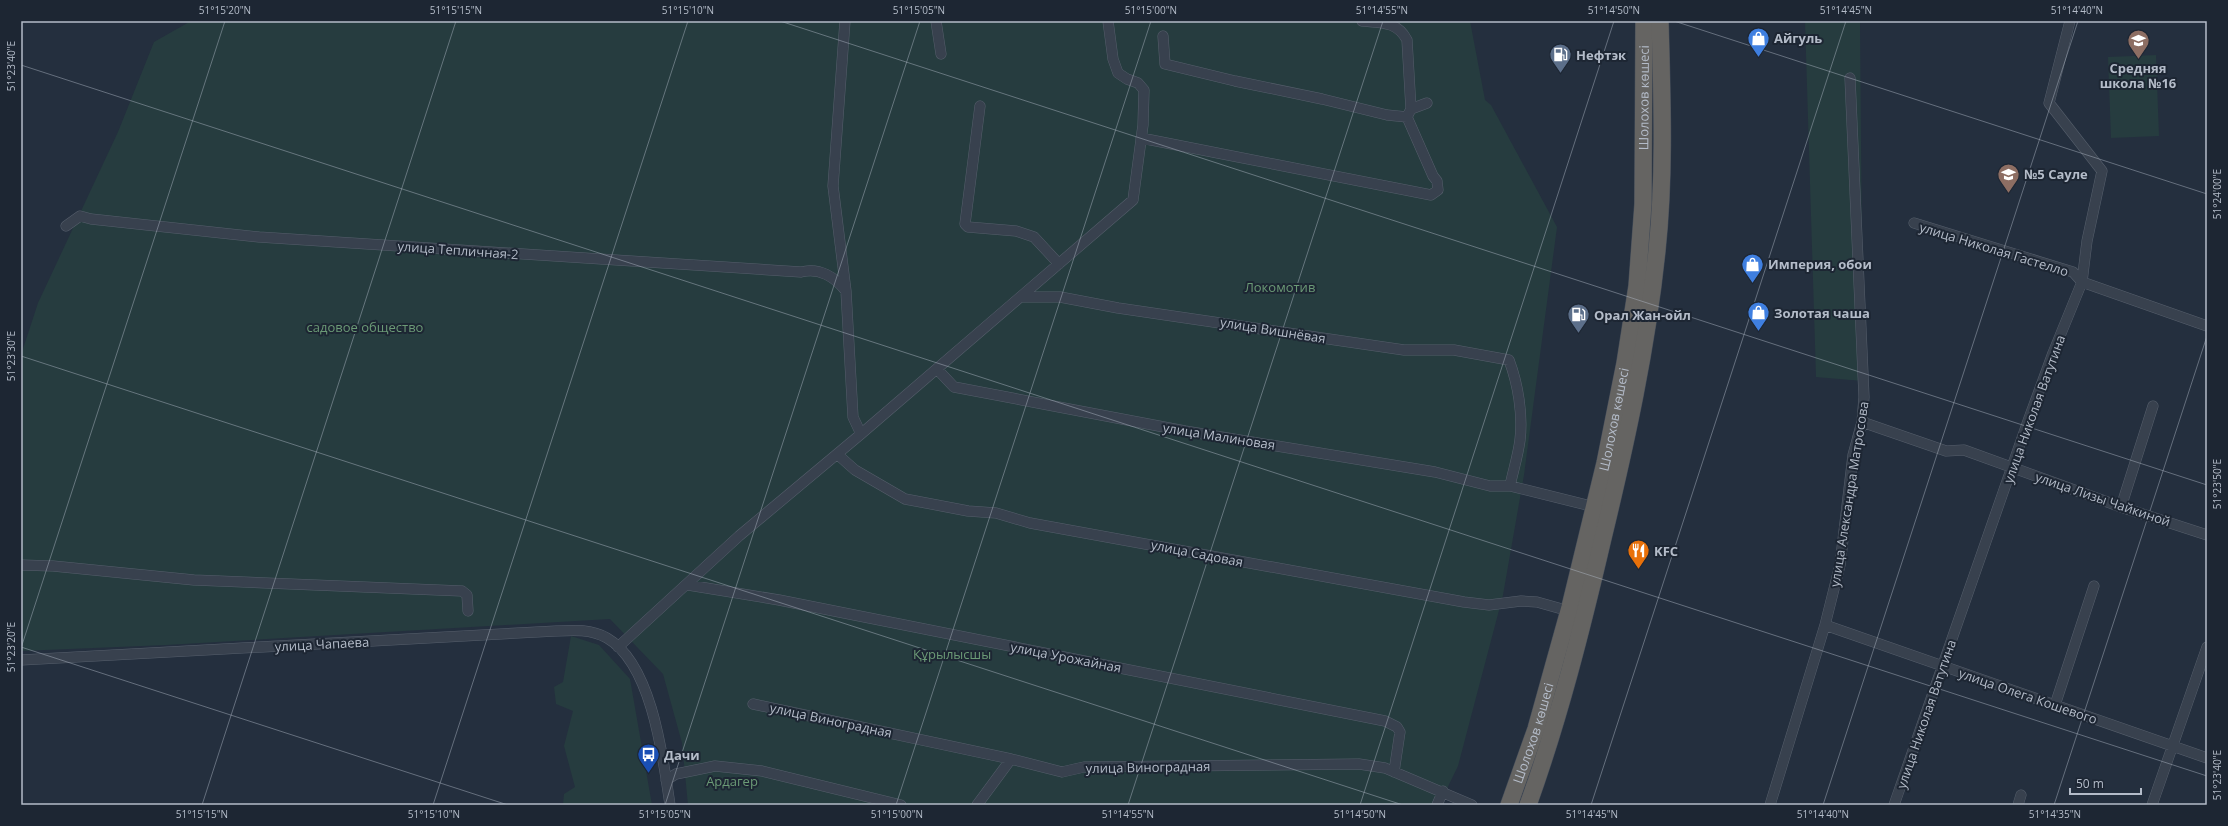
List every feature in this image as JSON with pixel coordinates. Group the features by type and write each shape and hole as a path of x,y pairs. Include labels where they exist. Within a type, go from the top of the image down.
{"highway":[{"name":"Шолохов көшесі","path":"1509,805 1536,729 1569,611 1595,507 1625,363 1640,255 1643,204 1644,21"},
{"name":"Шолохов көшесі","path":"1528,805 1566,682 1592,583 1639,378 1656,257 1661,194 1660,21"}],"street":[{"path":"845,21 833,186 846,291 853,417 861,434"},
{"path":"936,21 940,54"},
{"path":"618,647 688,585 739,536 861,434 1133,200 1141,138 1144,90 1138,83 1127,79 1118,73 1113,59 1108,21"},
{"path":"1141,138 1430,196 1438,190 1437,181 1433,176 1409,113 1407,40 1402,31 1389,24 1362,21"},
{"name":"улица Николая Ватутина","path":"1894,805 2053,353 2082,282 2087,241 2102,171 2048,102 2070,21"},
{"path":"1163,36 1165,64 1235,81 1322,98 1387,115 1409,113 1427,103"},
{"name":"улица Александра Матросова","path":"1770,805 1825,625 1840,565 1853,455 1862,422 1864,397 1850,78"},
{"path":"980,106 965,224 968,228 1016,231 1034,237 1059,264"},
{"name":"улица Тепличная-2","path":"66,226 80,216 91,219 267,237 801,272 811,269 836,279 846,291"},
{"name":"улица Николая Гастелло","path":"1914,224 2073,272 2082,282 2207,326"},
{"name":"улица Вишнёвая","path":"1021,296 1060,297 1118,308 1404,350 1454,350 1509,360 1515,375 1520,409 1520,440 1510,486"},
{"name":"улица Малиновая","path":"937,369 954,387 1156,425 1435,472 1490,486 1510,486 1595,507"},
{"path":"2121,507 2153,406"},
{"name":"улица Лизы Чайкиной","path":"1862,422 1946,451 1964,450 2121,507 2207,535"},
{"name":"улица Садовая","path":"837,454 855,470 905,499 968,511 996,513 1030,523 1464,602 1489,605 1521,601 1537,602 1569,611"},
{"path":"21,565 53,566 194,580 462,591 467,595 468,611"},
{"name":"улица Урожайная","path":"688,585 786,602 1385,721 1397,727 1400,732 1394,772"},
{"path":"2055,705 2094,586"},
{"name":"улица Олега Кошевого","path":"1825,625 2207,758"},
{"name":"улица Чапаева","path":"21,660 579,630 595,633 608,638 618,647 636,671 650,702 658,736 670,805"},
{"path":"2152,805 2207,647"},
{"name":"улица Виноградная","path":"753,704 1011,758 1062,772 1084,766 1359,764 1385,768 1443,791 1472,805"},
{"path":"977,805 1011,758"},
{"path":"666,780 676,774 715,766 762,771 901,805"},
{"path":"1437,805 1443,791"},
{"path":"2018,805 2021,795"}],"green space":[{"path":"191,21 1470,21 1485,100 1491,105 1557,227 1524,475 1503,595 1458,766 1439,805 688,805 682,743 663,674 610,619 166,645 21,651 21,355 38,303 118,132 154,42"},
{"path":"1805,21 1860,21 1863,381 1816,377"},
{"path":"2156,55 2159,136 2111,138 2108,57"},
{"path":"571,636 599,645 630,679 652,805 563,805 564,794 575,787 564,746 573,711 556,704 554,687 563,682"}],"place":[{"name":"Айгуль","path":"1758,58"},
{"name":"Средняя школа №16","path":"2138,60"},
{"name":"Нефтэк","path":"1561,74"},
{"name":"№5 Сауле","path":"2008,194"},
{"name":"Империя, обои","path":"1753,284"},
{"name":"Золотая чаша","path":"1759,332"},
{"name":"Орал Жан-ойл","path":"1578,334"},
{"name":"KFC","path":"1639,570"},
{"name":"Дачи","path":"649,774"}],"park label":[{"name":"Локомотив","path":"1280,287"},
{"name":"садовое общество","path":"365,327"},
{"name":"Құрылысшы","path":"952,654"},
{"name":"Ардагер","path":"732,781"}]}
